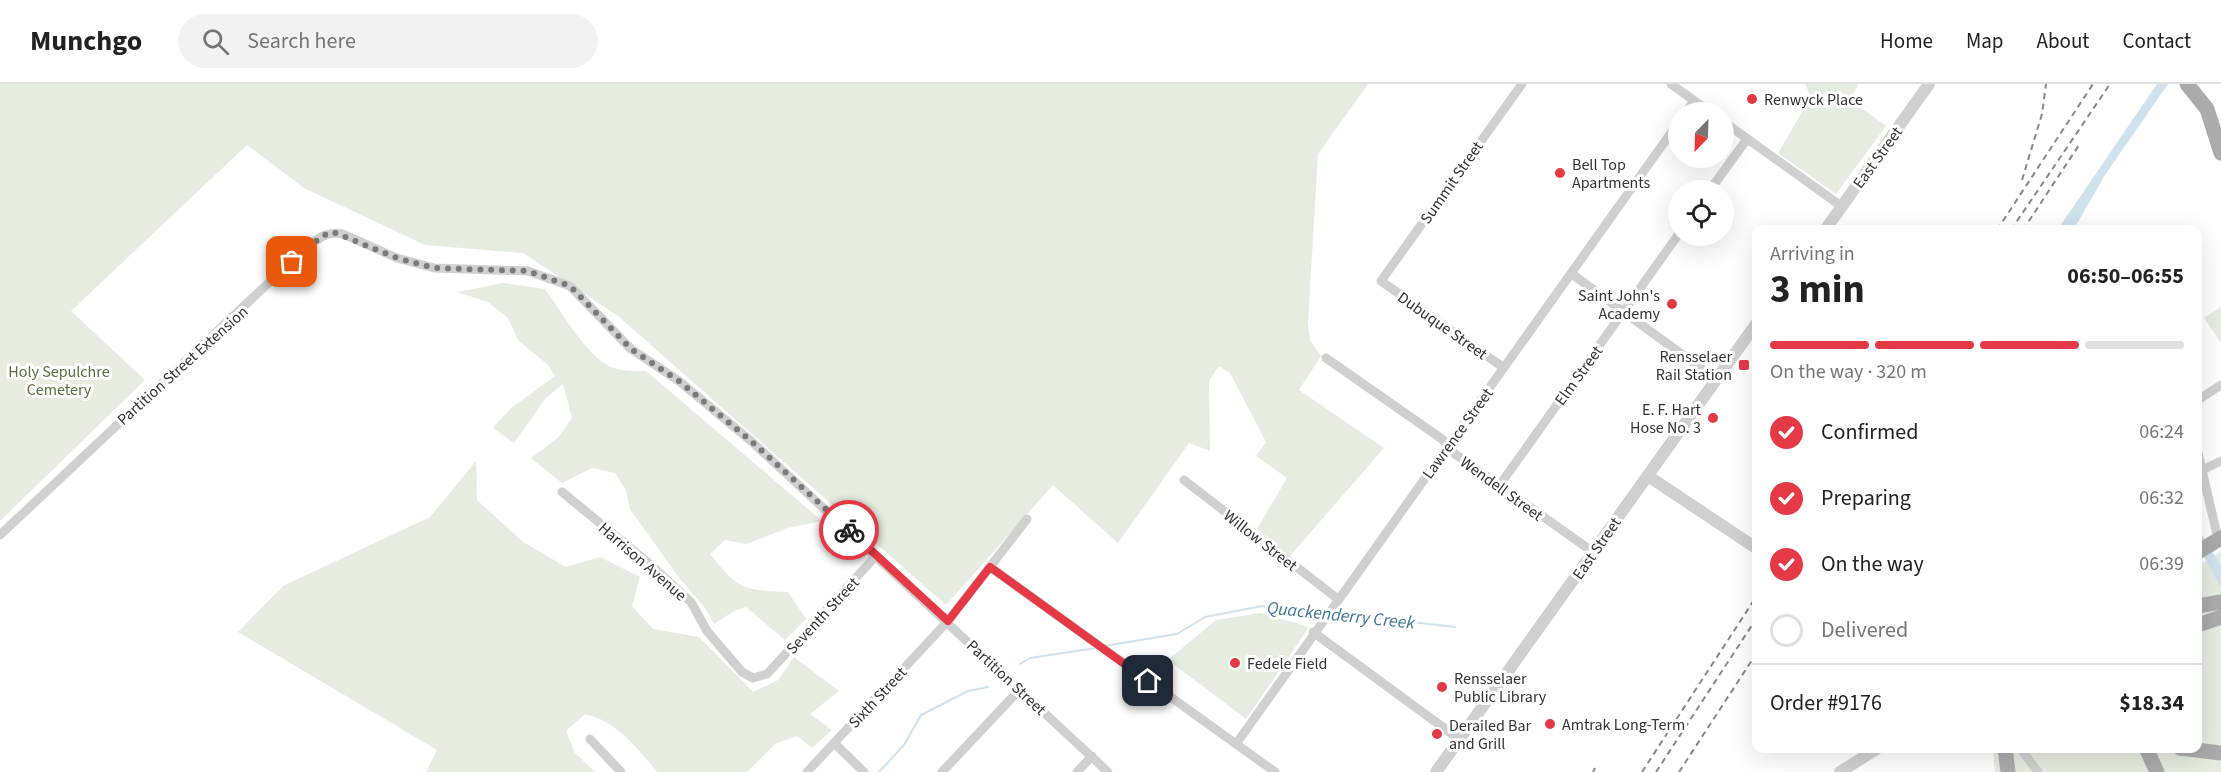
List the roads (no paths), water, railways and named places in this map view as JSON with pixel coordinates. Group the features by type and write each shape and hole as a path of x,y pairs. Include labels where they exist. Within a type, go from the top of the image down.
{"main road":[{"path":"2187,84 2200,99 2212,121 2221,153"},
{"path":"2202,550 2219,539"},
{"path":"2202,605 2221,602"},
{"path":"2202,624 2221,617"},
{"path":"2202,751 2221,753"},
{"path":"2006,753 2008,772"},
{"path":"2148,753 2157,772"}],"street":[{"name":"Summit Street","path":"1381,281 1522,84"},
{"path":"1671,84 1694,101"},
{"name":"East Street","path":"1828,225 1929,84"},
{"path":"1734,129 1841,206"},
{"name":"Lawrence Street","path":"1236,744 1313,632 1668,137"},
{"path":"1717,180 1747,139"},
{"name":"Partition Street Extension","path":"0,535 308,246 322,236 333,232 397,258 434,268 515,269 552,278 570,286 631,349 691,391"},
{"name":"Elm Street","path":"1499,486 1670,246"},
{"path":"1572,274 1717,380"},
{"name":"Dubuque Street","path":"1381,281 1504,368"},
{"name":"East Street","path":"1436,772 1752,330"},
{"name":"Wendell Street","path":"1326,358 1448,446 1499,486 1593,552"},
{"path":"2202,397 2221,385"},
{"name":"Partition Street","path":"691,391 751,441 948,621 1108,772"},
{"path":"2219,539 2202,470 2221,461"},
{"path":"1648,476 1752,545"},
{"name":"Willow Street","path":"1184,480 1336,602"},
{"name":"Harrison Avenue","path":"562,492 651,565 691,602 707,632 742,672 753,678 767,674"},
{"name":"Sixth Street","path":"807,772 948,621 1027,519"},
{"name":"Seventh Street","path":"767,674 876,556"},
{"path":"990,567 1275,772"},
{"path":"1313,632 1460,739"},
{"path":"942,772 1020,689"},
{"path":"590,739 621,772"},
{"path":"834,743 864,772"},
{"path":"1840,772 1870,753"},
{"path":"2024,753 2038,772"},
{"path":"1077,772 1092,756"}],"water":[{"path":"2157,84 2168,84 2105,175 2076,225 2061,225"},
{"path":"2202,535 2221,566 2221,588 2202,552"}],"waterway":[{"name":"Quackenderry Creek","path":"1104,646 1177,634 1205,617 1262,606 1325,612"},
{"name":"Quackenderry Creek","path":"1334,613 1455,627"},
{"name":"Quackenderry Creek","path":"1020,664 1030,658 1096,648"},
{"name":"Quackenderry Creek","path":"879,772 904,745 921,715 968,691 988,687"}],"railway":[{"path":"2022,180 2042,114 2046,84"},
{"path":"2000,225 2093,84"},
{"path":"2014,225 2110,84"},
{"path":"2026,225 2079,145"},
{"path":"1642,772 1752,603"},
{"path":"1656,772 1752,625"},
{"path":"1679,772 1752,660"},
{"path":"1593,772 1595,768"}],"place":[{"name":"Renwyck Place","path":"1752,99"},
{"name":"Bell Top Apartments","path":"1560,173"},
{"name":"Saint John's Academy","path":"1672,304"},
{"name":"Rensselaer Rail Station","path":"1744,365"},
{"name":"E. F. Hart Hose No. 3","path":"1713,418"},
{"name":"Fedele Field","path":"1235,663"},
{"name":"Rensselaer Public Library","path":"1442,687"},
{"name":"Amtrak Long-Term","path":"1550,724"},
{"name":"Derailed Bar and Grill","path":"1437,734"}],"park label":[{"name":"Holy Sepulchre Cemetery","path":"59,380"}]}
